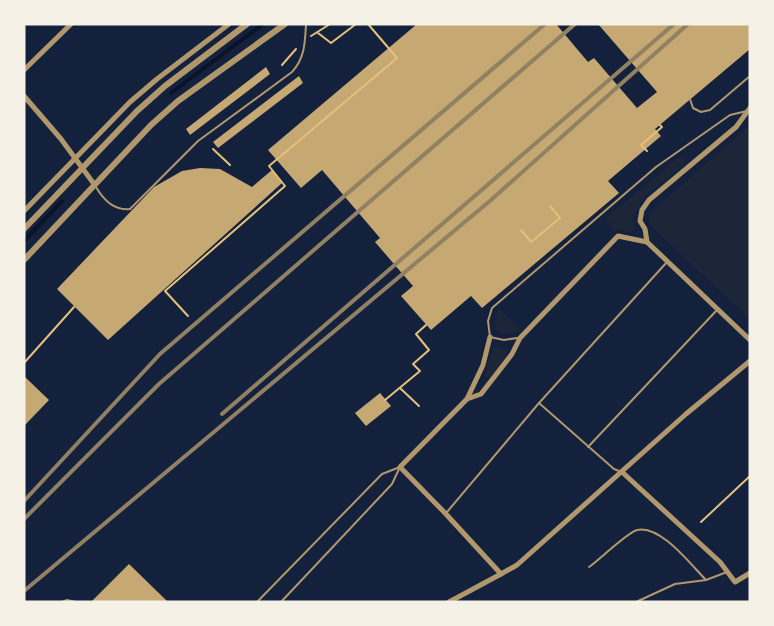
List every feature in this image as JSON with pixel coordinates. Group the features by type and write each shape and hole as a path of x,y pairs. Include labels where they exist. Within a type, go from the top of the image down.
{"street":[{"path":"24,70 70,24"},
{"path":"24,211 157,78 229,24"},
{"path":"24,229 137,111 165,86 247,24"},
{"path":"24,260 151,125 178,101 285,24"},
{"path":"24,96 94,184"},
{"path":"646,242 645,229 639,221 642,210 649,200 736,127 748,110"},
{"path":"467,399 481,394 512,354 520,338 613,239 623,236 646,242 750,340"},
{"path":"490,337 483,365 467,399 400,467 501,574"},
{"path":"449,602 517,565 686,414 750,361"},
{"path":"622,472 715,557 735,582 750,573"}],"lane":[{"path":"94,184 103,199 123,210 130,209 198,141 300,64 306,24"},
{"path":"690,99 693,108 701,112 710,110 750,76"},
{"path":"520,338 504,340 490,337 488,321 492,308 656,168 730,115 748,110"},
{"path":"445,513 667,262"},
{"path":"588,447 717,310"},
{"path":"540,403 614,469 622,472"},
{"path":"257,602 382,474 400,467"},
{"path":"281,602 392,484 400,467"},
{"path":"589,567 636,530 649,530 662,536 706,580"},
{"path":"636,602 675,584 706,580 727,572"},
{"path":"62,602 67,600 76,602"}],"path":[{"path":"318,33 332,43 356,24"},
{"path":"188,316 165,291 285,186 269,166 397,58 368,24"},
{"path":"647,151 641,145 662,127 660,125"},
{"path":"213,149 230,165"},
{"path":"521,230 531,242 553,224 560,218 550,206"},
{"path":"24,363 74,307"},
{"path":"385,399 420,371 413,363 429,350 416,334 426,325"},
{"path":"400,388 419,406"},
{"path":"701,522 750,476"}],"shaded area":[{"path":"750,125 750,319 652,227 649,214"},
{"path":"678,158 685,158 684,165 642,201 636,210 635,228 632,232 619,230 615,232 606,218"},
{"path":"499,309 520,328 515,333 503,334 495,328 495,315"},
{"path":"496,346 507,350 506,354 495,371 489,377 485,377 493,348"}],"building":[{"path":"417,24 556,24 588,62 594,58 637,108 657,92 598,24 750,24 750,49 655,129 661,136 608,181 619,193 482,308 471,296 431,330 401,296 413,286 375,242 380,238 322,170 301,188 268,150"},
{"path":"266,67 270,74 190,135 186,129"},
{"path":"299,76 303,83 218,148 213,142"},
{"path":"200,168 220,169 252,187 272,170 282,183 108,340 57,289 154,187 182,171"},
{"path":"24,376 49,400 24,426"},
{"path":"380,393 391,406 366,426 355,413"},
{"path":"129,564 168,602 91,602"}],"waterway":[{"path":"171,93 263,24"},
{"path":"24,241 62,201"}],"railway":[{"path":"24,501 160,354 545,24"},
{"path":"24,519 159,384 575,24"},
{"path":"222,414 674,24"},
{"path":"24,591 491,200 688,24"}]}
